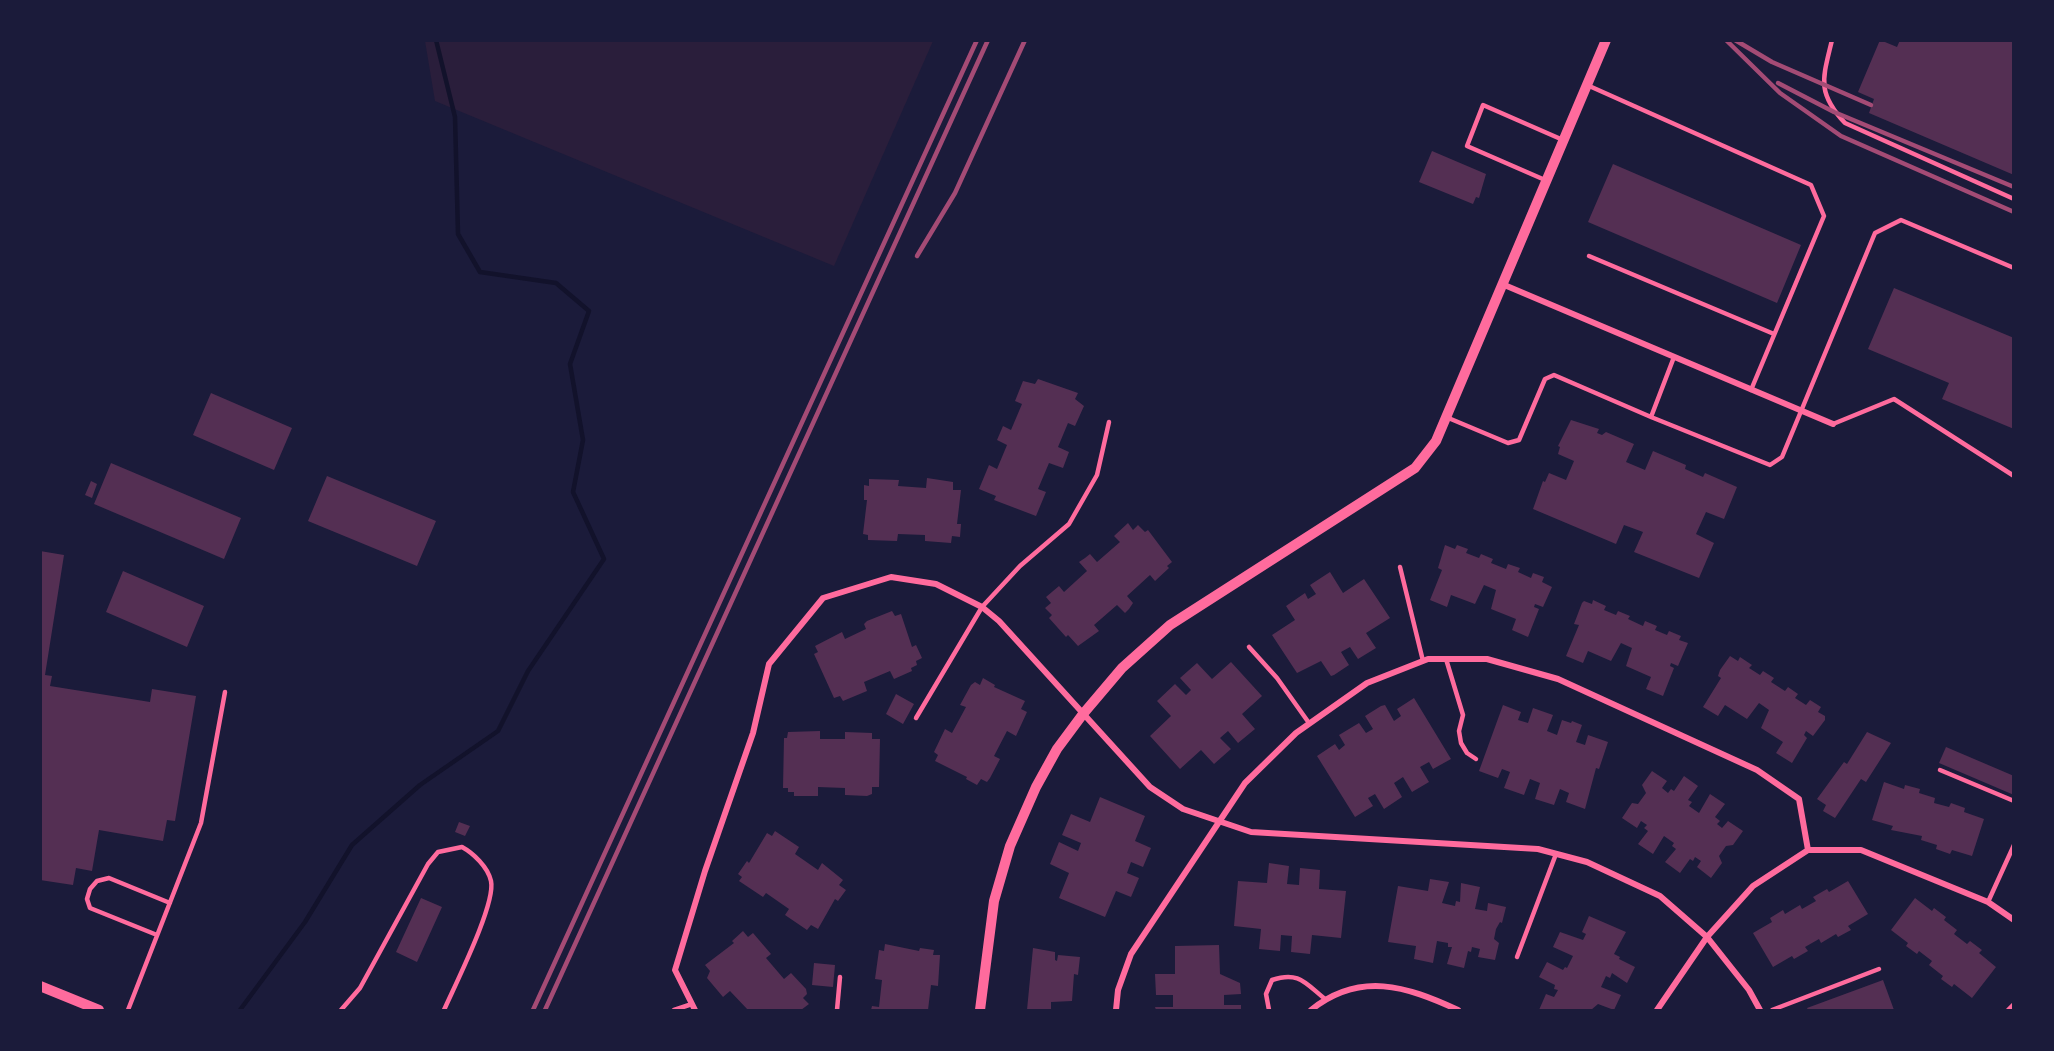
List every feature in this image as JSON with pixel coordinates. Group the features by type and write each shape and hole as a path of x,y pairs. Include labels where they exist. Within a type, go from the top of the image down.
{"street":[{"path":"980,1011 994,901 1010,846 1036,787 1058,750 1083,714 1122,668 1170,626 1415,468 1436,441 1606,40"},
{"path":"1502,284 1833,424"},
{"path":"693,1007 675,970 705,871 753,733 769,664 823,598 891,577 936,584 982,607 1150,787 1183,809 1251,832 1538,849 1587,862 1660,896 1707,937 1749,990 1760,1011"},
{"path":"1116,1011 1118,990 1131,954 1245,783 1296,733 1367,683 1423,661 1487,660 1558,679 1757,771 1798,799 1808,850"},
{"path":"1657,1011 1707,937 1754,886 1808,850 1860,850 1988,902 2013,920"},
{"path":"1311,1011 1325,999 1371,984 1417,991 1458,1011"},
{"path":"40,986 99,1011"}],"lane":[{"path":"1832,40 1822,84 1834,112 1845,123 2013,199"},
{"path":"1587,85 1810,185 1824,216 1751,390"},
{"path":"1546,181 1467,146 1483,105 1563,140"},
{"path":"1446,417 1508,443 1520,440 1545,379 1554,375 1770,465 1782,457 1803,411 1875,233 1901,220 2013,268"},
{"path":"1589,256 1774,334"},
{"path":"1651,417 1674,357"},
{"path":"1833,424 1894,399 2013,476"},
{"path":"916,718 982,607 1020,567 1069,524 1097,475 1109,422"},
{"path":"1400,567 1423,661"},
{"path":"1249,647 1283,686 1309,723"},
{"path":"1446,659 1463,715 1459,731 1461,743 1467,753 1476,759"},
{"path":"128,1011 201,823 225,692"},
{"path":"1940,770 2013,801"},
{"path":"1988,902 2013,845"},
{"path":"341,1011 360,988 428,864 438,852 462,847 471,852 486,870 491,881 490,902 444,1011"},
{"path":"1517,957 1556,854"},
{"path":"158,934 90,908 87,899 90,890 98,881 109,878 170,903"},
{"path":"1772,1011 1879,969"},
{"path":"1269,1011 1266,994 1272,981 1287,975 1302,980 1325,999"},
{"path":"837,1011 840,976"},
{"path":"2008,1011 2013,1004"},
{"path":"674,1011 693,1007"}],"shaded area":[{"path":"425,40 933,41 834,266 435,101"}],"building":[{"path":"1880,40 1897,47 1900,40 2014,40 2014,175 1869,113 1874,99 1858,92"},
{"path":"1432,151 1486,174 1479,198 1476,197 1473,204 1419,182"},
{"path":"1613,164 1801,245 1777,303 1588,222"},
{"path":"1894,288 2014,338 2014,429 1942,399 1949,383 1868,349"},
{"path":"1038,379 1078,393 1075,399 1084,406 1075,426 1068,423 1058,447 1069,452 1063,468 1049,463 1038,489 1046,492 1036,516 994,500 996,496 979,489 989,465 997,469 1007,445 997,440 1003,426 1011,430 1022,404 1015,401 1023,381 1035,384"},
{"path":"211,393 292,428 274,470 193,435"},
{"path":"1571,420 1599,429 1597,433 1602,435 1606,432 1634,444 1626,462 1645,470 1653,451 1686,465 1685,469 1703,477 1705,473 1737,487 1724,519 1706,512 1696,534 1714,543 1699,578 1634,552 1643,532 1624,525 1616,544 1533,509 1543,481 1545,482 1549,473 1566,480 1574,461 1558,454 1560,447 1558,446"},
{"path":"111,463 241,518 224,559 94,504"},
{"path":"327,476 436,521 417,566 308,521"},
{"path":"927,478 953,482 953,490 961,490 957,524 961,524 960,537 952,536 951,543 925,541 925,535 898,534 897,541 868,540 868,535 863,534 867,500 864,500 864,485 869,486 869,479 899,480 898,486 926,488"},
{"path":"91,481 97,484 92,498 85,495"},
{"path":"1128,523 1133,530 1138,525 1145,532 1148,530 1172,562 1155,581 1150,575 1127,596 1133,603 1125,613 1117,605 1094,625 1099,631 1078,646 1068,635 1066,637 1049,618 1052,615 1045,608 1051,603 1046,597 1059,586 1064,592 1087,571 1079,562 1090,554 1097,562 1120,542 1114,536"},
{"path":"1445,545 1455,549 1457,545 1468,549 1466,553 1479,558 1481,554 1493,559 1491,563 1506,569 1508,564 1520,568 1518,572 1531,578 1533,573 1544,577 1542,582 1552,587 1543,607 1535,604 1534,607 1539,609 1528,637 1512,630 1516,619 1491,609 1496,590 1484,585 1475,604 1451,595 1447,607 1430,600 1442,570 1438,568"},
{"path":"40,551 64,555 45,675 52,676 50,686 150,702 152,689 196,696 175,821 167,820 163,841 99,830 92,871 76,868 73,885 40,880"},
{"path":"123,571 204,606 187,647 106,612"},
{"path":"1330,572 1343,593 1364,579 1390,618 1366,633 1376,648 1358,659 1350,647 1341,652 1349,665 1334,675 1331,676 1321,661 1297,673 1272,635 1295,620 1286,606 1305,593 1308,599 1316,594 1310,585"},
{"path":"1593,600 1606,606 1604,610 1616,615 1618,611 1630,616 1628,619 1643,626 1645,621 1657,626 1655,630 1667,635 1669,631 1681,636 1679,640 1688,643 1678,666 1671,663 1670,666 1674,668 1663,696 1646,689 1651,677 1626,666 1632,648 1621,643 1611,661 1588,651 1583,663 1566,656 1579,625 1574,624 1582,603 1584,601 1592,604"},
{"path":"892,611 895,616 901,614 912,647 916,645 922,658 916,661 917,665 911,668 912,671 894,679 890,671 864,682 867,691 843,701 840,696 834,698 814,654 818,652 815,646 842,632 845,639 866,629 864,624 867,621"},
{"path":"1730,656 1738,661 1740,657 1752,665 1749,668 1760,675 1763,671 1774,678 1771,682 1785,691 1788,687 1798,694 1795,698 1806,705 1810,700 1821,707 1818,712 1825,716 1825,720 1813,736 1806,731 1804,735 1807,738 1792,763 1776,753 1783,742 1761,728 1769,710 1759,703 1747,719 1725,705 1718,716 1703,707 1721,678 1718,676 1720,670"},
{"path":"1231,662 1262,696 1242,714 1255,729 1238,743 1228,731 1220,738 1231,749 1214,764 1201,750 1180,769 1150,736 1171,716 1157,701 1175,684 1186,695 1191,690 1180,678 1197,663 1212,679"},
{"path":"983,678 995,685 994,687 1025,701 1021,709 1027,712 1016,736 1007,731 994,756 1000,759 990,778 987,782 981,779 977,785 966,779 967,777 935,761 938,755 934,752 945,729 952,733 966,707 960,705 971,685 975,682 980,685"},
{"path":"896,694 914,704 903,724 886,714"},
{"path":"1414,698 1451,759 1433,769 1429,762 1420,767 1429,782 1412,792 1403,777 1394,783 1402,797 1384,809 1375,794 1368,798 1373,806 1355,817 1317,756 1335,744 1339,750 1345,745 1339,735 1359,723 1366,733 1373,729 1365,716 1381,706 1385,705 1394,721 1401,716 1397,709"},
{"path":"1503,705 1521,712 1518,720 1528,723 1533,708 1553,715 1547,731 1557,735 1562,720 1582,725 1576,742 1585,745 1588,735 1608,742 1599,769 1596,768 1585,809 1566,802 1569,793 1560,789 1554,805 1535,799 1540,783 1530,779 1524,795 1504,788 1510,772 1502,769 1498,778 1479,771"},
{"path":"820,731 820,739 845,739 845,732 872,733 872,739 880,739 879,787 872,787 872,794 867,796 845,795 845,788 818,787 818,796 794,796 794,792 788,792 788,788 783,788 784,738 787,738 788,732"},
{"path":"1867,732 1891,743 1866,782 1861,779 1835,818 1823,811 1826,805 1817,799 1844,762 1847,764"},
{"path":"1946,747 2014,776 2014,795 1939,763"},
{"path":"1652,771 1667,781 1662,788 1668,793 1671,789 1674,791 1684,776 1698,786 1688,800 1692,802 1689,806 1699,813 1710,794 1725,804 1715,817 1720,821 1717,824 1722,828 1728,821 1743,831 1733,845 1726,846 1719,856 1722,863 1711,878 1697,867 1701,861 1695,857 1693,861 1690,859 1680,873 1665,862 1676,849 1672,846 1674,843 1664,836 1653,854 1638,844 1648,831 1644,828 1647,825 1641,821 1637,828 1622,818 1632,803 1638,804 1646,793 1642,785"},
{"path":"1884,782 1904,789 1905,785 1920,789 1919,793 1935,798 1934,803 1949,807 1951,803 1965,808 1964,812 1984,819 1972,856 1952,850 1950,854 1936,849 1937,845 1921,840 1922,836 1891,830 1893,826 1872,820"},
{"path":"1100,797 1145,816 1135,841 1151,848 1143,867 1131,862 1127,873 1139,878 1131,897 1116,891 1105,917 1059,898 1069,873 1050,864 1059,842 1078,851 1081,843 1062,835 1071,814 1090,822"},
{"path":"459,822 470,826 465,836 455,832"},
{"path":"775,831 799,847 795,854 818,870 822,863 843,880 839,885 846,890 838,901 835,899 818,929 811,925 807,930 785,915 789,909 766,893 763,897 739,881 742,877 738,874 747,861 749,863 767,833 772,836"},
{"path":"1269,863 1289,866 1287,884 1299,885 1300,868 1320,870 1319,889 1346,891 1341,938 1312,935 1310,954 1291,952 1292,936 1281,935 1280,951 1259,949 1261,929 1234,926 1238,881 1267,883"},
{"path":"1430,879 1449,882 1442,903 1455,906 1456,901 1460,902 1461,883 1480,887 1475,909 1487,911 1488,903 1506,907 1502,923 1500,922 1496,929 1494,939 1499,943 1495,960 1478,957 1480,949 1472,947 1471,952 1468,951 1464,968 1447,964 1452,947 1448,947 1448,943 1437,941 1433,963 1414,959 1416,946 1388,942 1398,886 1428,891"},
{"path":"1848,881 1868,914 1848,926 1851,930 1838,937 1836,934 1821,943 1819,939 1805,947 1808,951 1794,959 1792,956 1773,967 1753,933 1772,922 1770,918 1783,910 1785,914 1800,905 1802,909 1816,901 1813,897 1827,889 1829,892"},
{"path":"421,898 442,907 417,962 396,952"},
{"path":"1915,898 1932,911 1934,908 1946,917 1944,920 1957,930 1954,934 1967,944 1970,941 1982,950 1979,953 1996,967 1972,998 1954,984 1952,987 1941,979 1943,976 1929,965 1932,961 1919,951 1917,954 1906,946 1908,943 1891,930"},
{"path":"1589,916 1626,932 1614,954 1635,967 1627,983 1612,973 1610,978 1606,976 1601,987 1621,995 1614,1010 1598,1004 1591,1010 1539,1010 1546,994 1554,997 1558,990 1554,989 1555,985 1539,977 1547,962 1563,970 1567,968 1573,956 1553,947 1560,932 1583,940 1586,934 1582,932"},
{"path":"743,931 748,937 753,933 771,954 766,958 784,979 791,973 806,989 807,994 803,998 809,1004 801,1010 748,1010 730,991 723,997 707,978 710,971 705,965 734,943 732,941"},
{"path":"885,944 919,951 920,948 934,950 933,955 940,955 938,986 931,985 928,1010 871,1010 872,1006 879,1007 882,980 875,979 879,950 884,951"},
{"path":"1219,945 1220,974 1240,983 1241,994 1224,995 1224,1005 1241,1005 1241,1010 1156,1010 1155,1007 1173,1007 1173,995 1156,995 1155,974 1175,974 1175,946"},
{"path":"1033,948 1055,952 1057,961 1058,955 1080,957 1078,975 1074,974 1072,1001 1051,1002 1051,1010 1027,1010"},
{"path":"814,963 835,965 833,987 812,985"},
{"path":"1883,980 1894,1010 1808,1010 1807,1008"}],"waterway":[{"path":"240,1010 305,922 352,845 420,785 498,731 528,671 604,559 573,492 583,440 570,364 589,311 556,283 480,272 458,234 455,117 436,40"}],"railway":[{"path":"533,1010 977,40"},
{"path":"545,1010 988,40"},
{"path":"917,256 955,193 1025,40"},
{"path":"1726,40 1780,93 1841,136 2014,212"},
{"path":"1735,40 1772,62 1871,105"},
{"path":"1778,83 1834,112 2014,187"}]}
